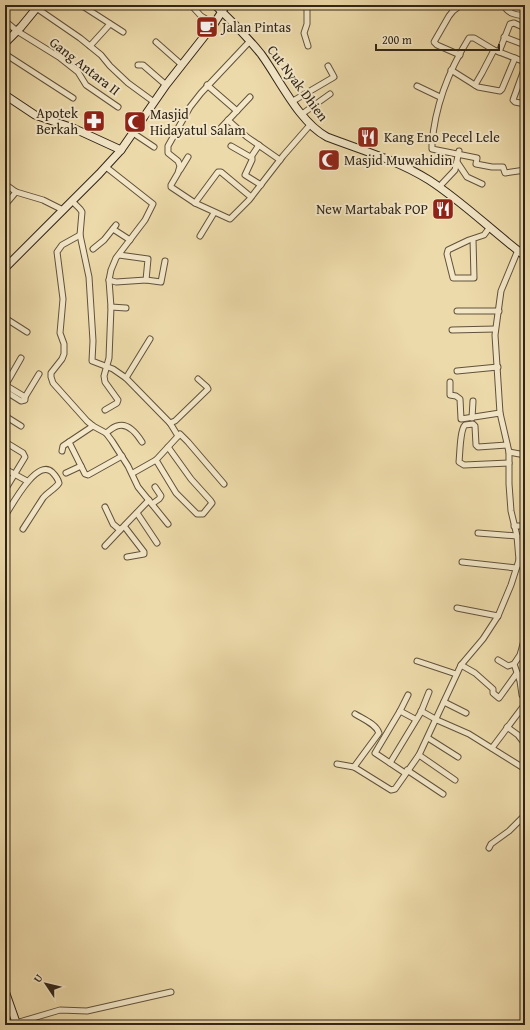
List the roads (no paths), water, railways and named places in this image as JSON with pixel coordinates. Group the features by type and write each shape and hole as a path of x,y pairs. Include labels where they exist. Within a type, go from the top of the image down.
{"main road":[{"name":"Cut Nyak Dhien","path":"215,5 224,8 263,58 310,125 327,137 387,159 428,179 522,252"},
{"path":"5,43 18,31 36,6"},
{"path":"5,268 121,150 166,84 214,24 224,8"},
{"path":"5,95 35,115 84,132 121,150"},
{"path":"5,991 16,1024"}],"street":[{"path":"81,5 122,32"},
{"path":"191,5 201,16 214,24"},
{"path":"307,5 307,24 304,33 308,46"},
{"path":"460,55 437,45 434,42 449,16 461,5"},
{"path":"504,5 509,12 525,16"},
{"path":"36,6 90,46 102,56 128,83 154,102"},
{"name":"Gang Antara II","path":"5,21 59,57 78,72 86,85 118,106"},
{"path":"474,85 496,51 510,24 514,23 525,28"},
{"path":"90,46 110,24"},
{"path":"525,62 496,51 470,37 451,70 440,97 432,138 432,149 458,152 477,158 476,164 492,167 503,167 505,173 525,170"},
{"path":"504,37 525,45"},
{"path":"179,171 180,164 168,153 168,146 190,108 207,85 250,41"},
{"path":"156,42 182,65"},
{"path":"5,54 74,98"},
{"path":"451,70 480,88 498,92 501,90 515,58"},
{"path":"138,65 143,65 166,84"},
{"path":"293,101 334,78 328,66"},
{"path":"525,66 513,100 515,102 525,104"},
{"path":"207,85 237,111"},
{"path":"417,86 440,97"},
{"path":"302,114 330,94"},
{"path":"217,132 250,97"},
{"path":"228,120 247,137 280,160"},
{"path":"188,158 171,186 195,203 230,219 251,197 310,125"},
{"path":"133,133 154,147"},
{"path":"259,145 251,157 252,160 245,175 261,185"},
{"path":"231,146 251,157"},
{"path":"439,187 453,173 457,162 458,152"},
{"path":"457,162 467,177 482,184"},
{"path":"105,410 117,403 118,400 105,382 104,376 109,358 111,307 109,280 112,265 145,220 153,204 106,166"},
{"path":"195,203 218,172 251,197"},
{"path":"5,184 16,192 42,200 63,210"},
{"path":"5,205 16,192"},
{"path":"72,201 81,210 80,235 89,276 93,341 92,361 108,366 126,378 170,423 178,436"},
{"path":"200,236 214,213"},
{"path":"93,249 103,241 114,227 130,240"},
{"path":"473,239 474,278 453,278 447,254 448,250 473,239 484,235 490,228"},
{"path":"80,235 62,245 57,252 63,299 60,333 64,344 64,354 51,373 53,384 93,426 106,433 122,456 138,487 168,524"},
{"path":"337,764 354,767 390,790 395,788 419,755 456,674 461,665 483,639 498,616 511,585 519,560 517,536 511,515 509,452 500,413 495,329 504,281 522,252"},
{"path":"118,255 148,259 146,280"},
{"path":"109,280 116,282 146,280 161,282 165,261"},
{"path":"111,307 126,308"},
{"path":"457,311 499,310"},
{"path":"5,318 26,332"},
{"path":"452,330 495,329"},
{"path":"126,378 150,339"},
{"path":"21,358 5,386 25,397"},
{"path":"458,370 498,367"},
{"path":"5,391 23,401 39,374"},
{"path":"170,423 173,422 207,391 208,388 198,378"},
{"path":"450,382 450,395 456,396 460,399 460,418 462,420 500,413"},
{"path":"472,418 473,400"},
{"path":"5,416 21,426"},
{"path":"507,445 478,447 476,445 475,426 473,424 466,425 462,428 459,462 464,465 509,463"},
{"path":"62,451 63,446 93,426"},
{"path":"106,433 117,426 126,426 137,433 142,442"},
{"path":"132,473 156,460 180,434 224,484"},
{"path":"5,442 25,455 24,460 5,490"},
{"path":"69,442 85,474 88,474 122,456"},
{"path":"156,460 181,499 197,514 203,514 212,503 191,479 168,447"},
{"path":"509,452 525,455"},
{"path":"66,473 81,466"},
{"path":"5,469 27,481"},
{"path":"5,516 27,481 41,470 47,469 52,472 58,479 59,483 56,488 47,493 43,498 23,529"},
{"path":"105,546 137,513 150,502 159,499 160,496 155,486"},
{"path":"105,507 113,524 120,530"},
{"path":"137,513 158,543"},
{"path":"124,526 144,552 142,555 127,557"},
{"path":"514,526 525,526"},
{"path":"478,533 517,536"},
{"path":"519,560 524,566 525,572"},
{"path":"462,562 516,568"},
{"path":"457,608 498,616"},
{"path":"498,660 508,666 514,664 520,655 525,637"},
{"path":"417,661 456,674"},
{"path":"514,664 520,680 522,695 525,700"},
{"path":"461,665 482,679 499,698 517,673"},
{"path":"390,763 421,711 429,692"},
{"path":"408,695 375,753 443,794"},
{"path":"444,702 466,713"},
{"path":"492,748 525,704"},
{"path":"400,711 415,719"},
{"path":"421,711 436,720 470,734 525,769"},
{"path":"354,767 378,733 374,727 355,714"},
{"path":"507,727 518,735 525,744"},
{"path":"428,738 458,756"},
{"path":"419,755 455,780"},
{"path":"489,848 491,844 509,831 525,815"},
{"path":"16,1024 60,1010 90,1010 171,992"}],"place":[{"name":"Jalan Pintas","path":"207,27"},
{"name":"Apotek Berkah","path":"94,121"},
{"name":"Masjid Hidayatul Salam","path":"135,122"},
{"name":"Kang Eno Pecel Lele","path":"368,137"},
{"name":"Masjid Muwahidin","path":"329,160"},
{"name":"New Martabak POP","path":"443,209"}]}
